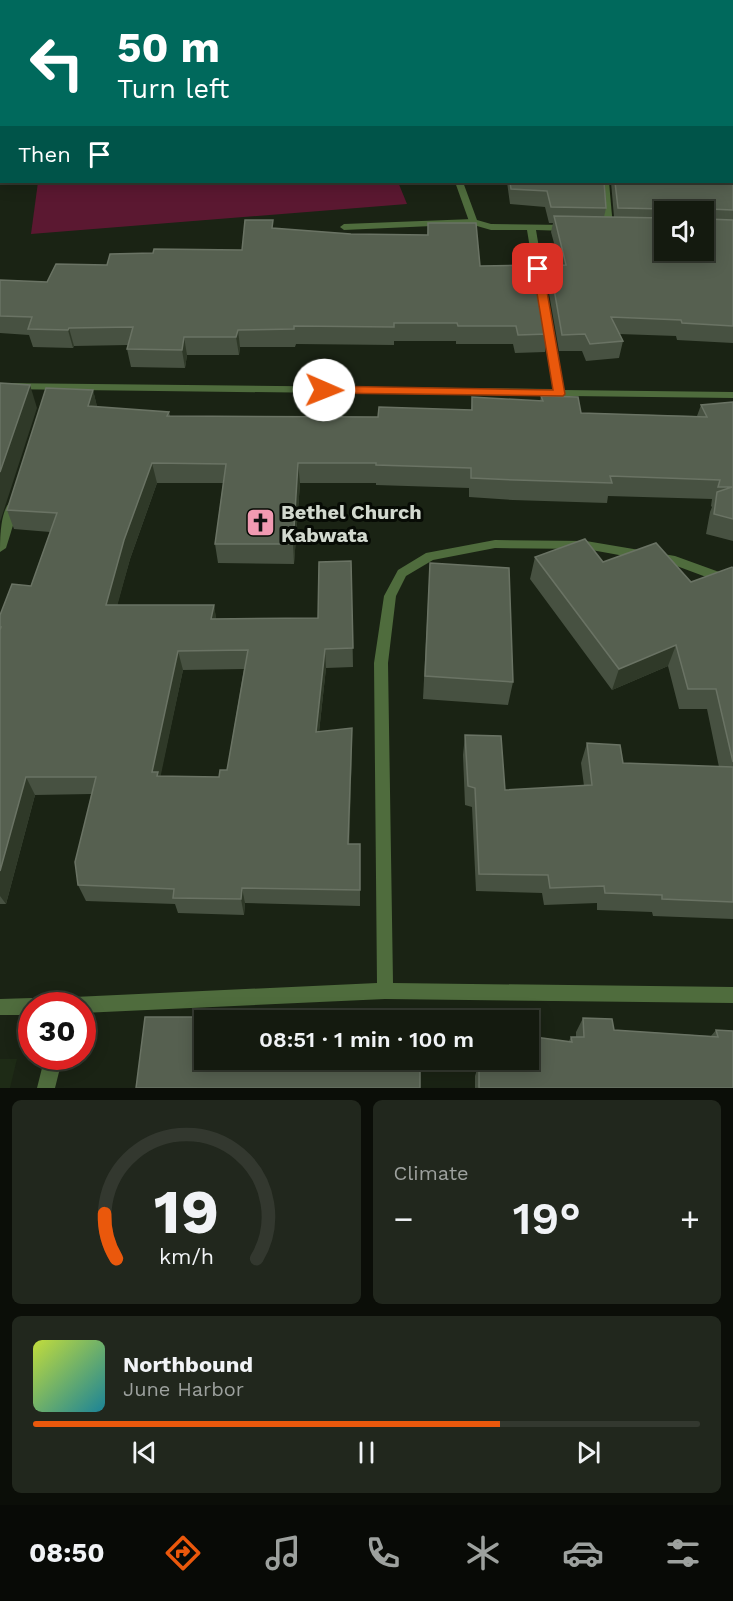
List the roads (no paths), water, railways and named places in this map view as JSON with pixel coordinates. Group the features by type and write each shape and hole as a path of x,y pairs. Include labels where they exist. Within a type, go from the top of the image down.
{"street":[{"path":"459,183 473,222"},
{"path":"605,183 609,227"},
{"path":"344,227 473,222 491,227 575,228"},
{"path":"598,227 620,228"},
{"path":"531,228 559,394"},
{"path":"0,386 50,391 733,395"},
{"path":"0,548 17,494"},
{"path":"385,991 381,663 390,596 402,573 430,556 495,544 586,545 675,561 733,582"},
{"path":"96,1004 385,991 733,994"},
{"path":"0,1007 18,1006"},
{"path":"46,1088 50,1070"}],"place":[{"name":"Bethel Church Kabwata","path":"260,523"}]}
